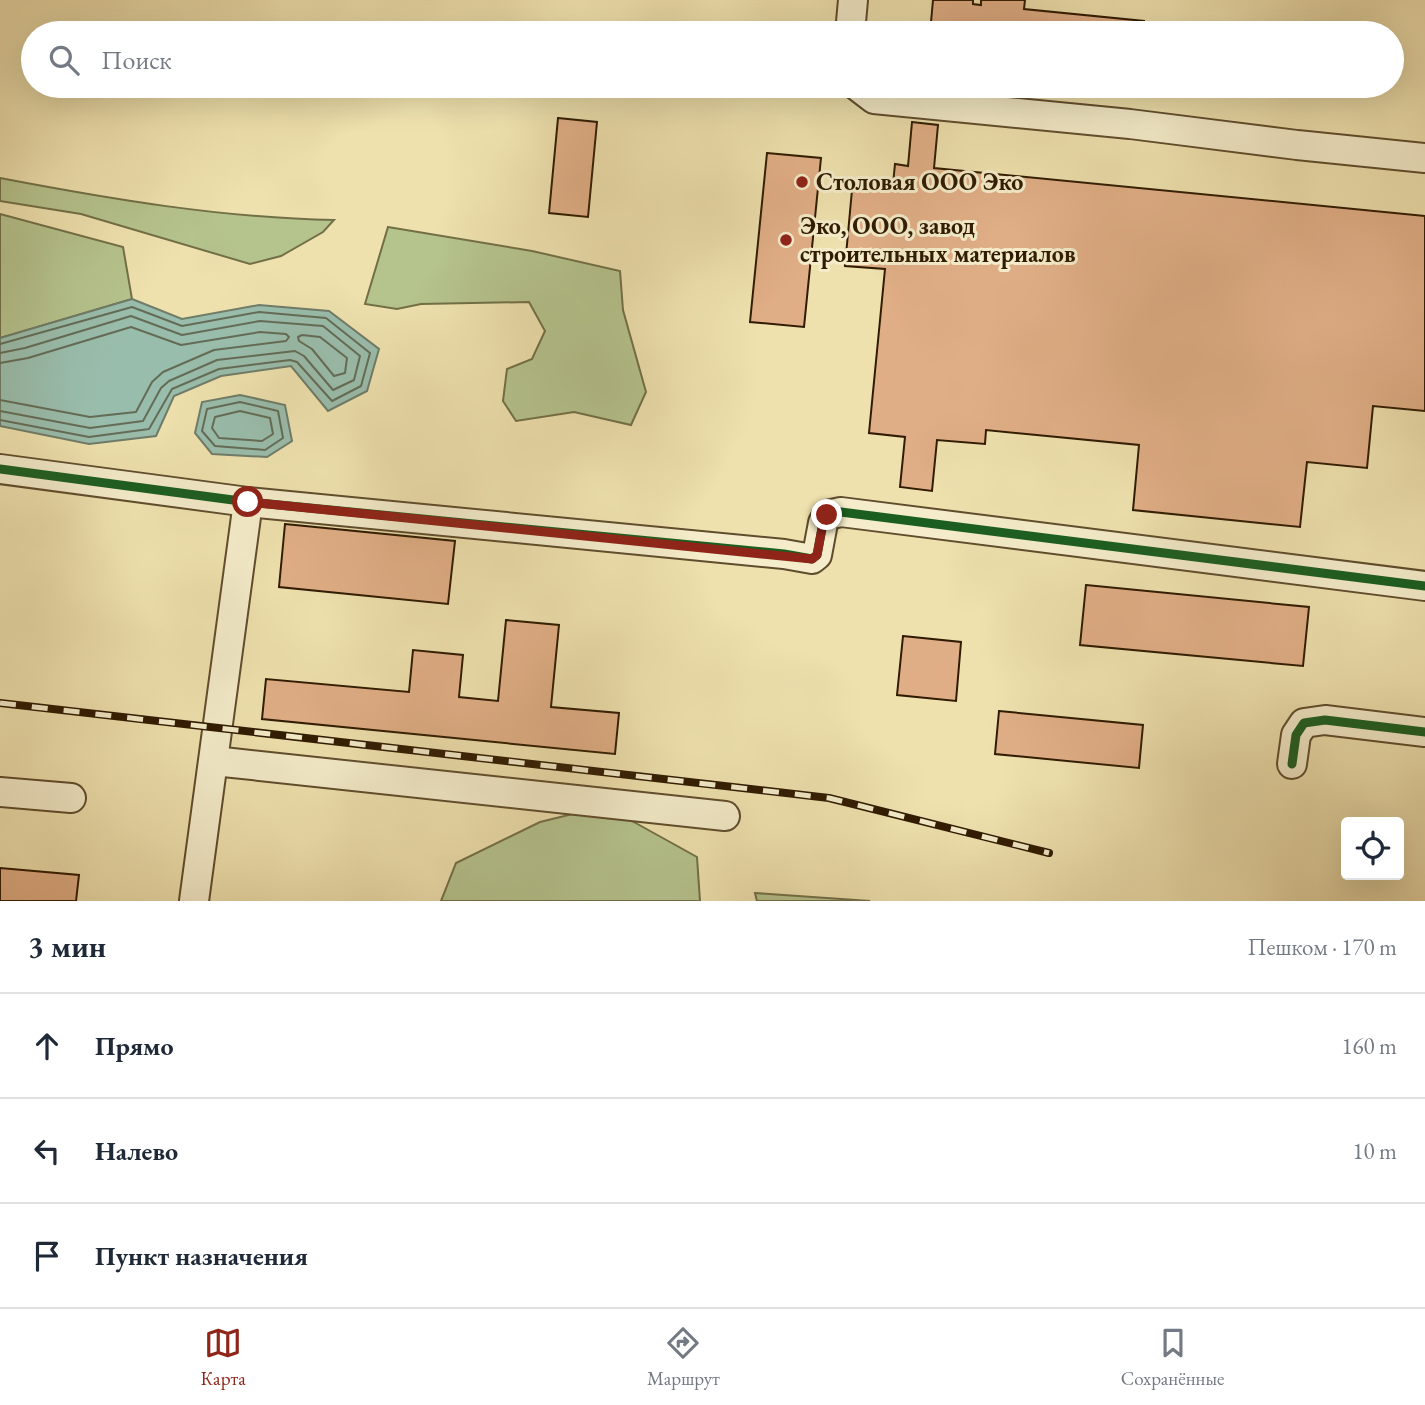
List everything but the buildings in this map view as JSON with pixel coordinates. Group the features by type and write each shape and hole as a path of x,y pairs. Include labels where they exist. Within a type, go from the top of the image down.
{"street":[{"path":"851,21 853,0"},
{"path":"873,98 1425,158"},
{"path":"0,469 248,502 756,551 812,559 817,555 827,515 841,512 1425,586"},
{"path":"194,901 248,502"},
{"path":"1292,764 1296,735 1304,723 1325,720 1425,732"},
{"path":"214,761 725,816"},
{"path":"0,792 71,798"}],"green space":[{"path":"0,178 166,206 250,216 334,220 323,232 281,256 250,264 81,214 0,201"},
{"path":"0,214 123,247 132,299 0,338"},
{"path":"388,227 532,251 620,271 623,310 646,392 631,425 574,412 516,421 503,401 507,369 532,359 545,331 529,302 421,304 397,309 365,304"},
{"path":"605,806 697,857 700,901 441,901 456,863 540,822"},
{"path":"755,893 870,901 757,901"}],"water":[{"path":"132,299 182,319 259,305 329,311 379,349 367,391 328,411 291,366 221,376 174,396 156,436 89,444 0,426 0,338"},
{"path":"240,395 285,405 292,441 267,457 212,454 195,433 202,402"}],"railway":[{"path":"0,703 829,798 1049,853"}],"cycle path":[{"path":"0,469 248,502 784,554 812,559 817,555 827,515 841,512 1425,586"},
{"path":"1292,764 1296,735 1304,723 1325,720 1425,732"}],"place":[{"name":"Столовая ООО Эко","path":"802,182"},
{"name":"Эко, ООО, завод строительных материалов","path":"786,240"}],"route":[{"path":"248,502 784,554 812,559 817,555 827,515"}]}
